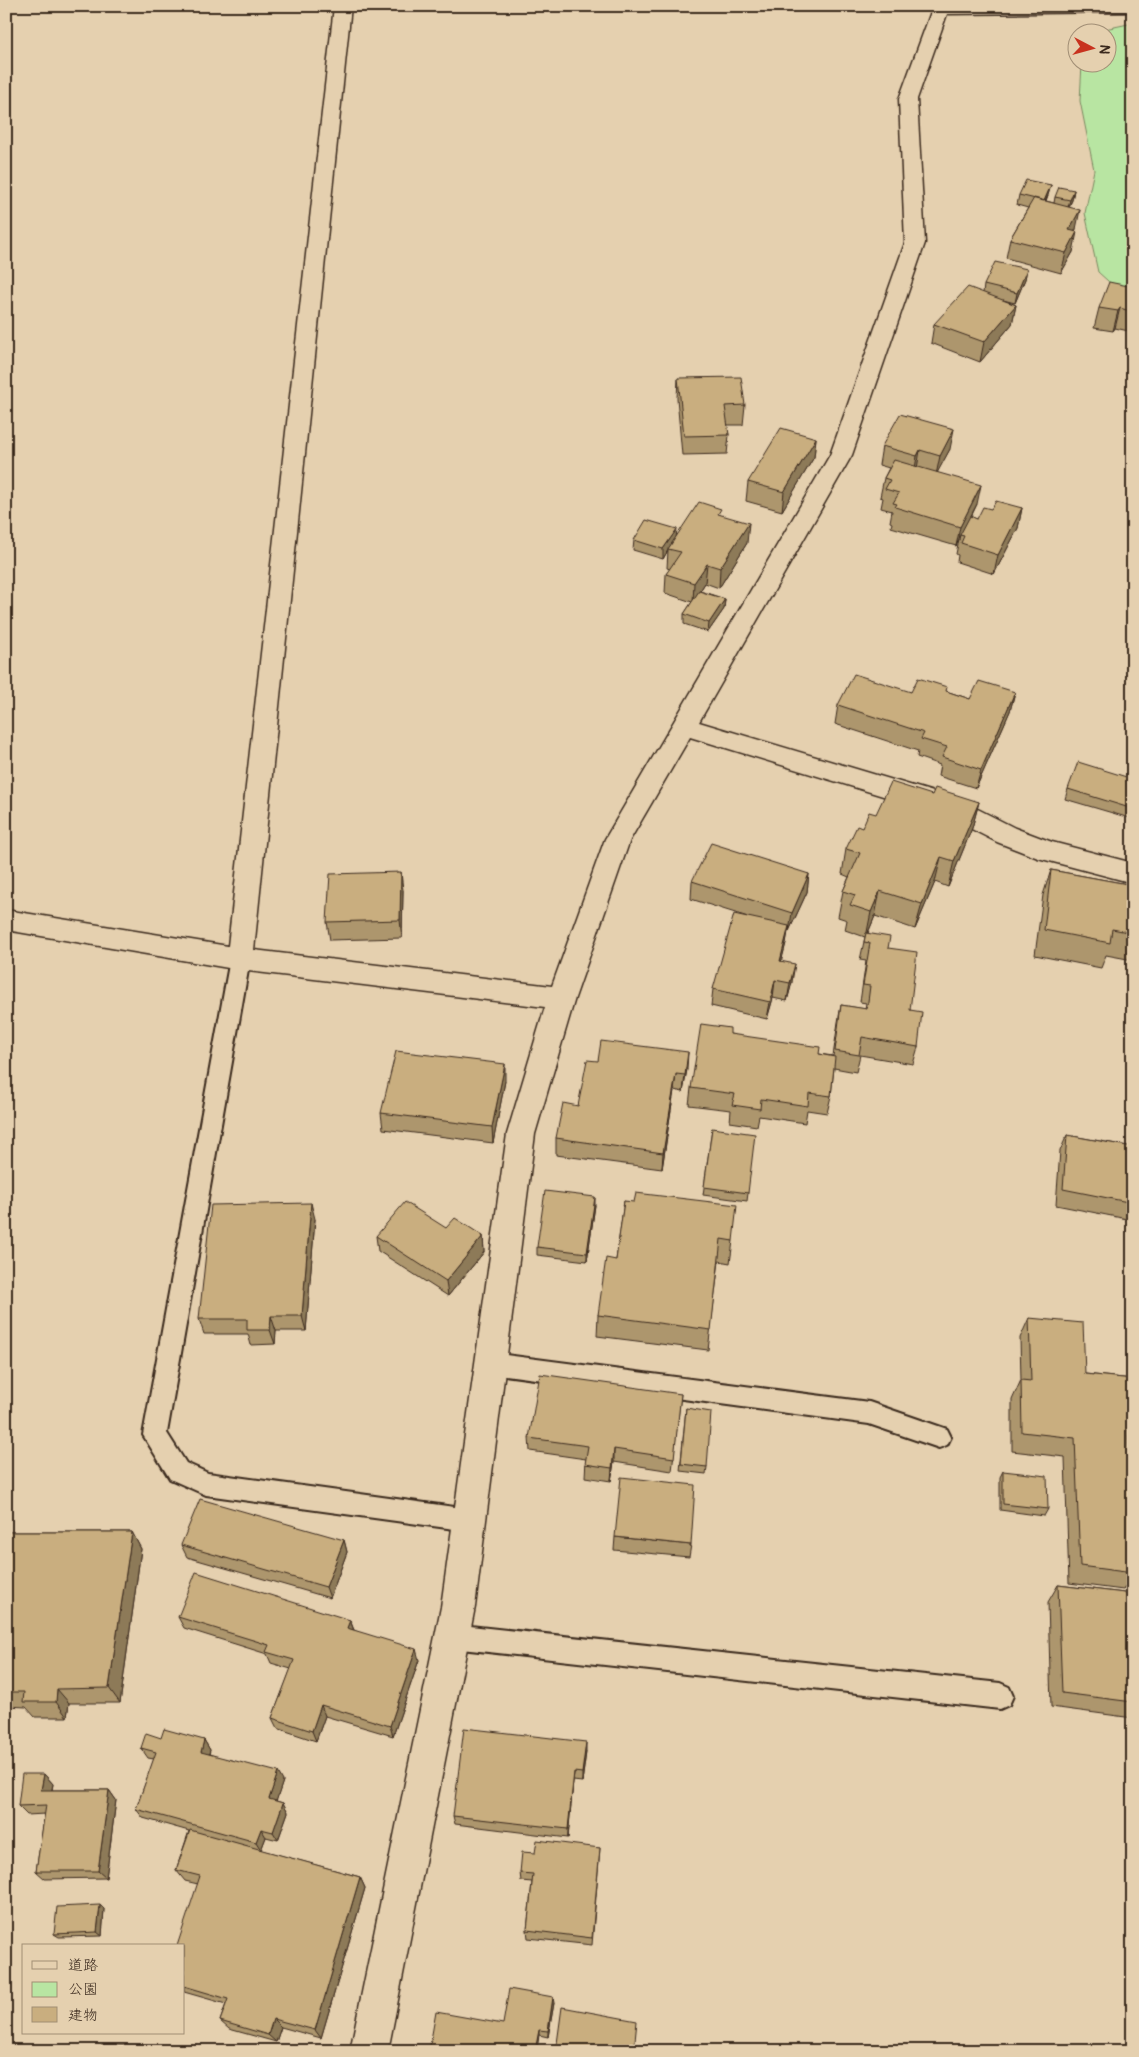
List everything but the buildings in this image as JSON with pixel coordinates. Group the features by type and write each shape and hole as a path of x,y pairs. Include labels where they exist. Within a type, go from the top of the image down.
{"street":[{"path":"240,959 343,6"},
{"path":"369,2051 458,1607 521,1134 560,998 618,839 841,455 915,244 908,99 940,7 1133,7"},
{"path":"684,726 951,807 1006,835 1047,851 1133,873"},
{"path":"6,920 240,959 560,998"}],"lane":[{"path":"240,959 155,1435 178,1471 206,1484 469,1520"},
{"path":"490,1363 868,1413 939,1437"},
{"path":"452,1636 1000,1696"}],"green space":[{"path":"1133,23 1133,292 1119,291 1098,272 1085,213 1094,170 1080,101 1082,72 1116,72 1116,27"}]}
